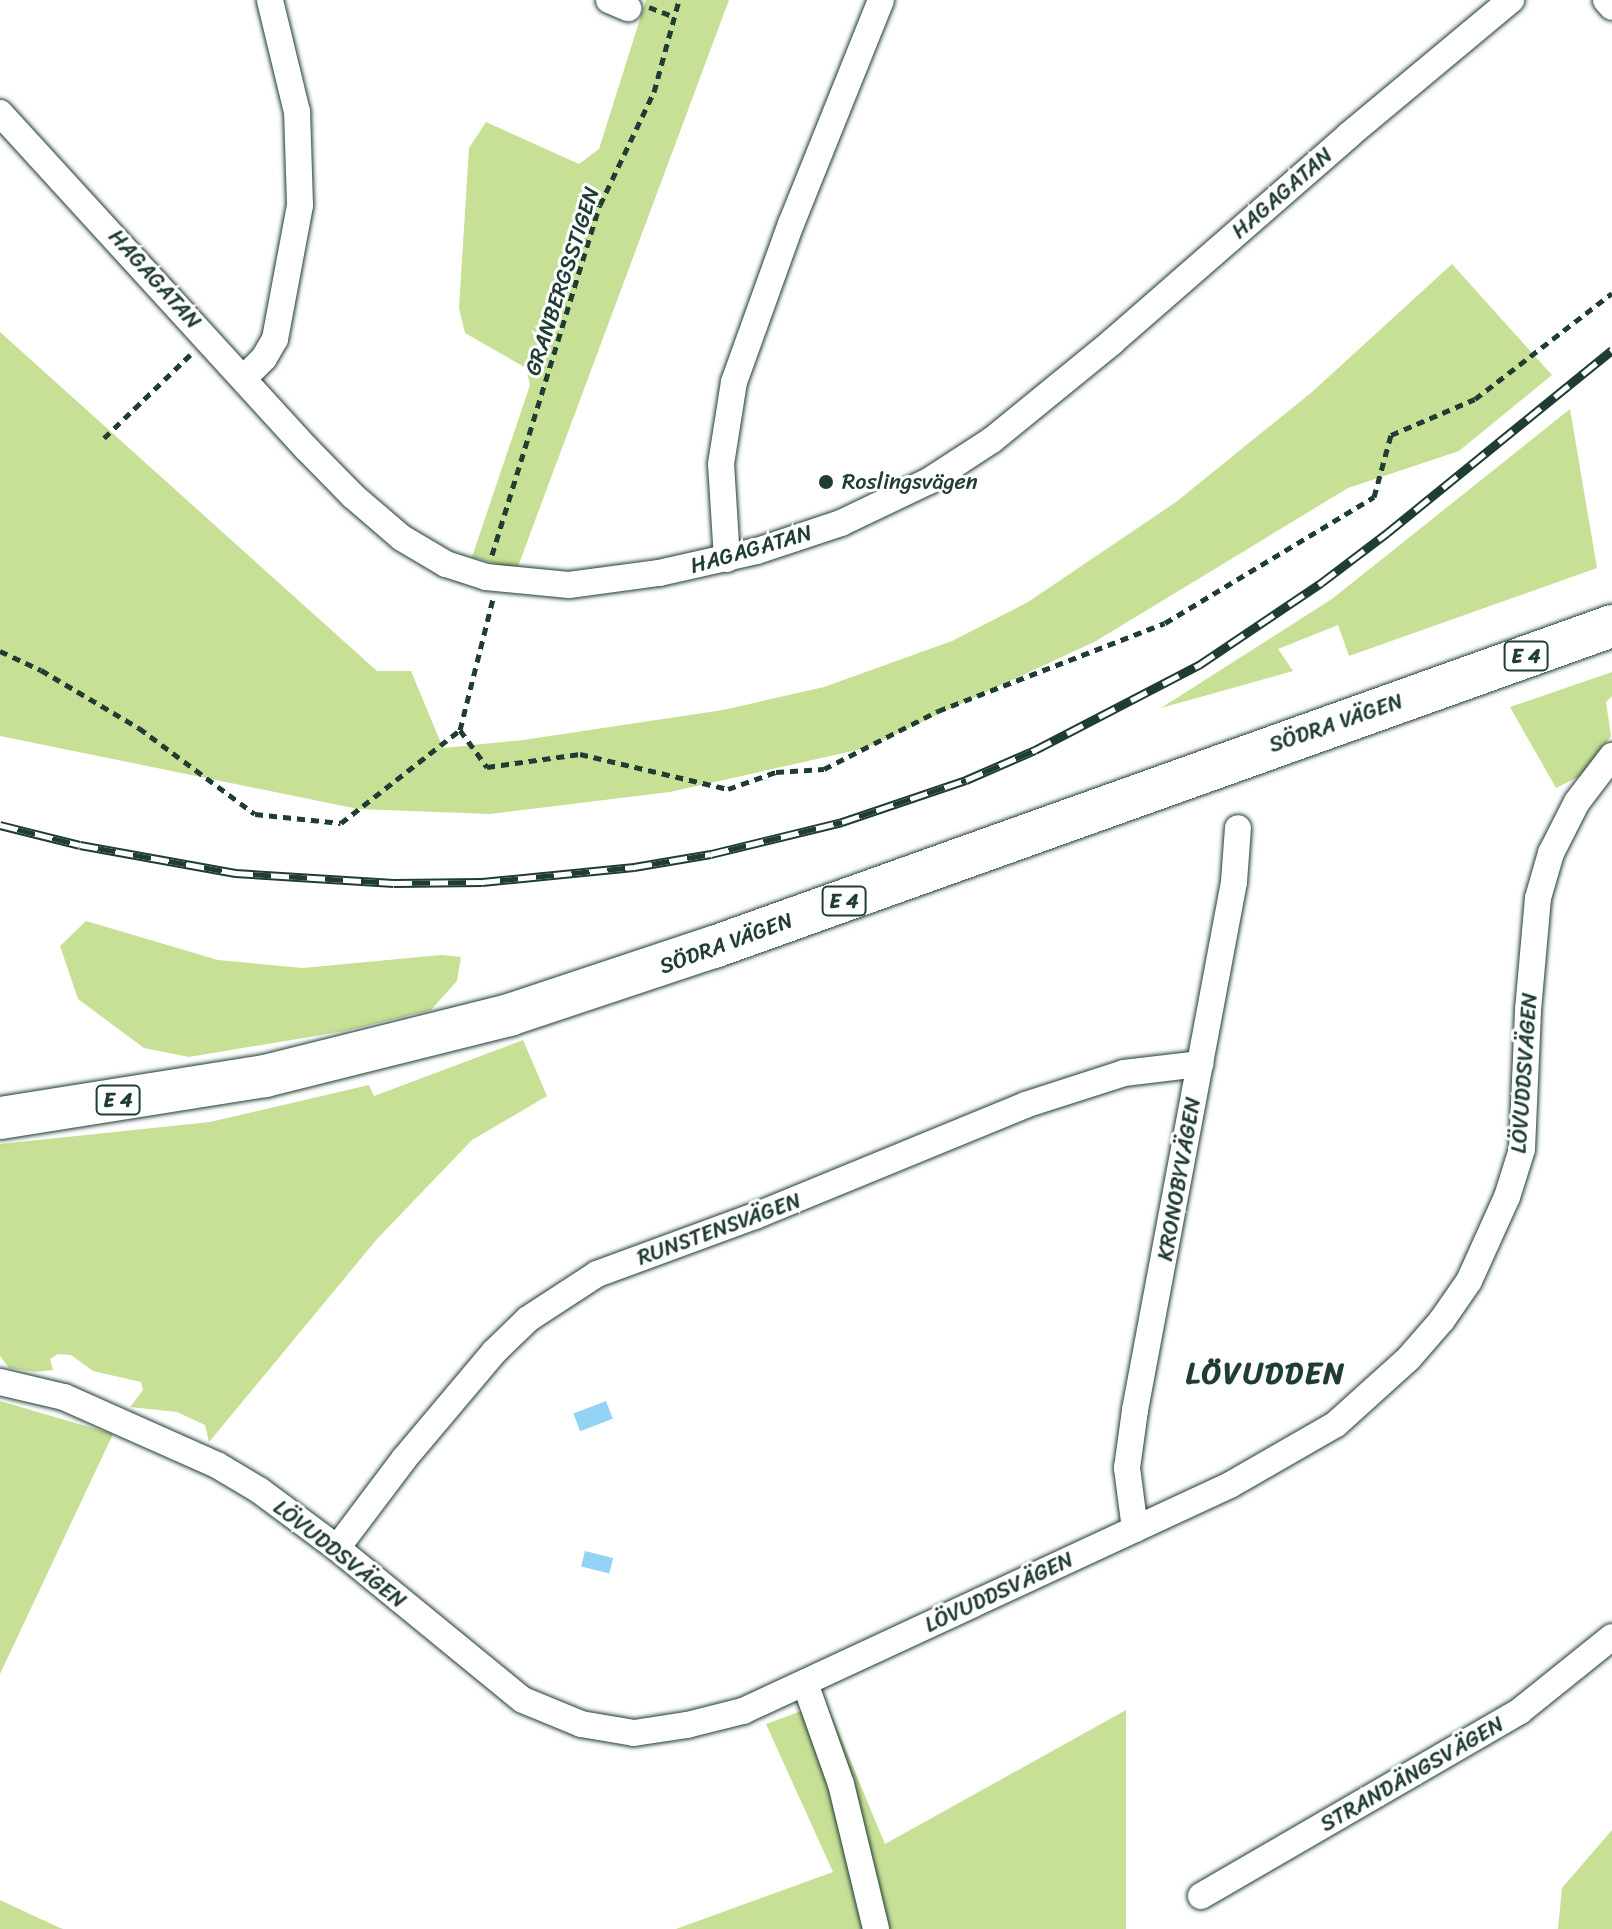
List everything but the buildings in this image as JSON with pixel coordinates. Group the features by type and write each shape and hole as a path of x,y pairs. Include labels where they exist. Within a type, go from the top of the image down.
{"highway":[{"name":"SÖDRA VÄGEN","path":"0,1118 265,1076 509,1015 701,952 1612,626"}],"street":[{"path":"244,378 264,358 275,339 300,205 297,112 270,0"},
{"path":"727,559 721,464 734,382 791,224 881,0"},
{"name":"HAGAGATAN","path":"0,113 353,496 402,538 446,564 486,577 569,585 659,573 727,559 841,523 929,481 992,440 1112,342 1349,135 1511,0"},
{"path":"1606,0 1612,7"},
{"name":"LÖVUDDSVÄGEN","path":"0,1382 64,1397 217,1465 259,1490 337,1548 523,1700 581,1724 634,1733 687,1725 743,1711 1230,1485 1336,1424 1409,1358 1442,1320 1469,1281 1507,1197 1522,1149 1528,1010 1538,898 1551,853 1577,802 1612,756"},
{"name":"KRONOBYVÄGEN","path":"1135,1529 1127,1468 1135,1410 1234,882 1238,828"},
{"name":"RUNSTENSVÄGEN","path":"337,1548 404,1459 494,1352 528,1319 597,1274 809,1195 1025,1105 1124,1073 1200,1064"},
{"name":"STRANDÄNGSVÄGEN","path":"1201,1896 1520,1711 1612,1637"},
{"path":"805,1683 841,1784 876,1929"}],"path":[{"name":"GRANBERGSSTIGEN","path":"486,577 600,205 654,92 679,0"},
{"path":"460,730 487,767 580,754 728,789 776,772 824,769 938,711 1165,623 1374,497 1391,435 1475,399 1612,293"},
{"path":"104,438 176,368"},
{"path":"0,651 41,670 139,728 255,814 341,823 460,730 493,598 486,577"}],"green space":[{"path":"646,0 729,0 517,569 472,557 530,385 526,368 465,333 459,308 469,148 486,122 579,164 599,149"},
{"path":"1452,264 1552,375 1459,451 1348,488 1096,641 866,748 670,792 490,814 358,809 0,736 0,332 377,671 411,671 443,748 523,740 723,710 824,687 952,641 1028,602 1176,502 1312,392"},
{"path":"1570,409 1597,568 1349,656 1338,625 1278,649 1293,671 1161,708 1332,599"},
{"path":"1612,672 1612,696 1606,702 1611,736 1582,775 1556,788 1510,707"},
{"path":"86,921 218,960 303,968 441,955 461,957 457,981 431,1010 345,1031 189,1057 144,1048 78,999 60,946"},
{"path":"523,1040 547,1096 472,1140 377,1239 209,1442 205,1425 177,1412 130,1407 143,1390 141,1382 93,1371 71,1355 58,1354 50,1359 53,1370 36,1372 9,1368 0,1356 0,1144 210,1122 369,1085 374,1096"},
{"path":"0,1401 113,1434 0,1674"},
{"path":"826,1702 885,1844 1126,1710 1126,1929 676,1929 833,1872 766,1724"},
{"path":"1612,1830 1612,1929 1558,1929 1562,1888"},
{"path":"0,1900 58,1927 63,1929 0,1929"}],"water":[{"path":"606,1401 613,1419 580,1431 573,1414"},
{"path":"585,1551 613,1558 609,1574 581,1567"}],"railway":[{"path":"0,825 80,845 235,873 394,883 482,882 634,867 711,854 842,822 966,780 1035,750 1199,665 1321,583 1387,533 1612,350"}],"place":[{"name":"Roslingsvägen","path":"826,482"}],"district":[{"name":"LÖVUDDEN","path":"1266,1373"}]}
